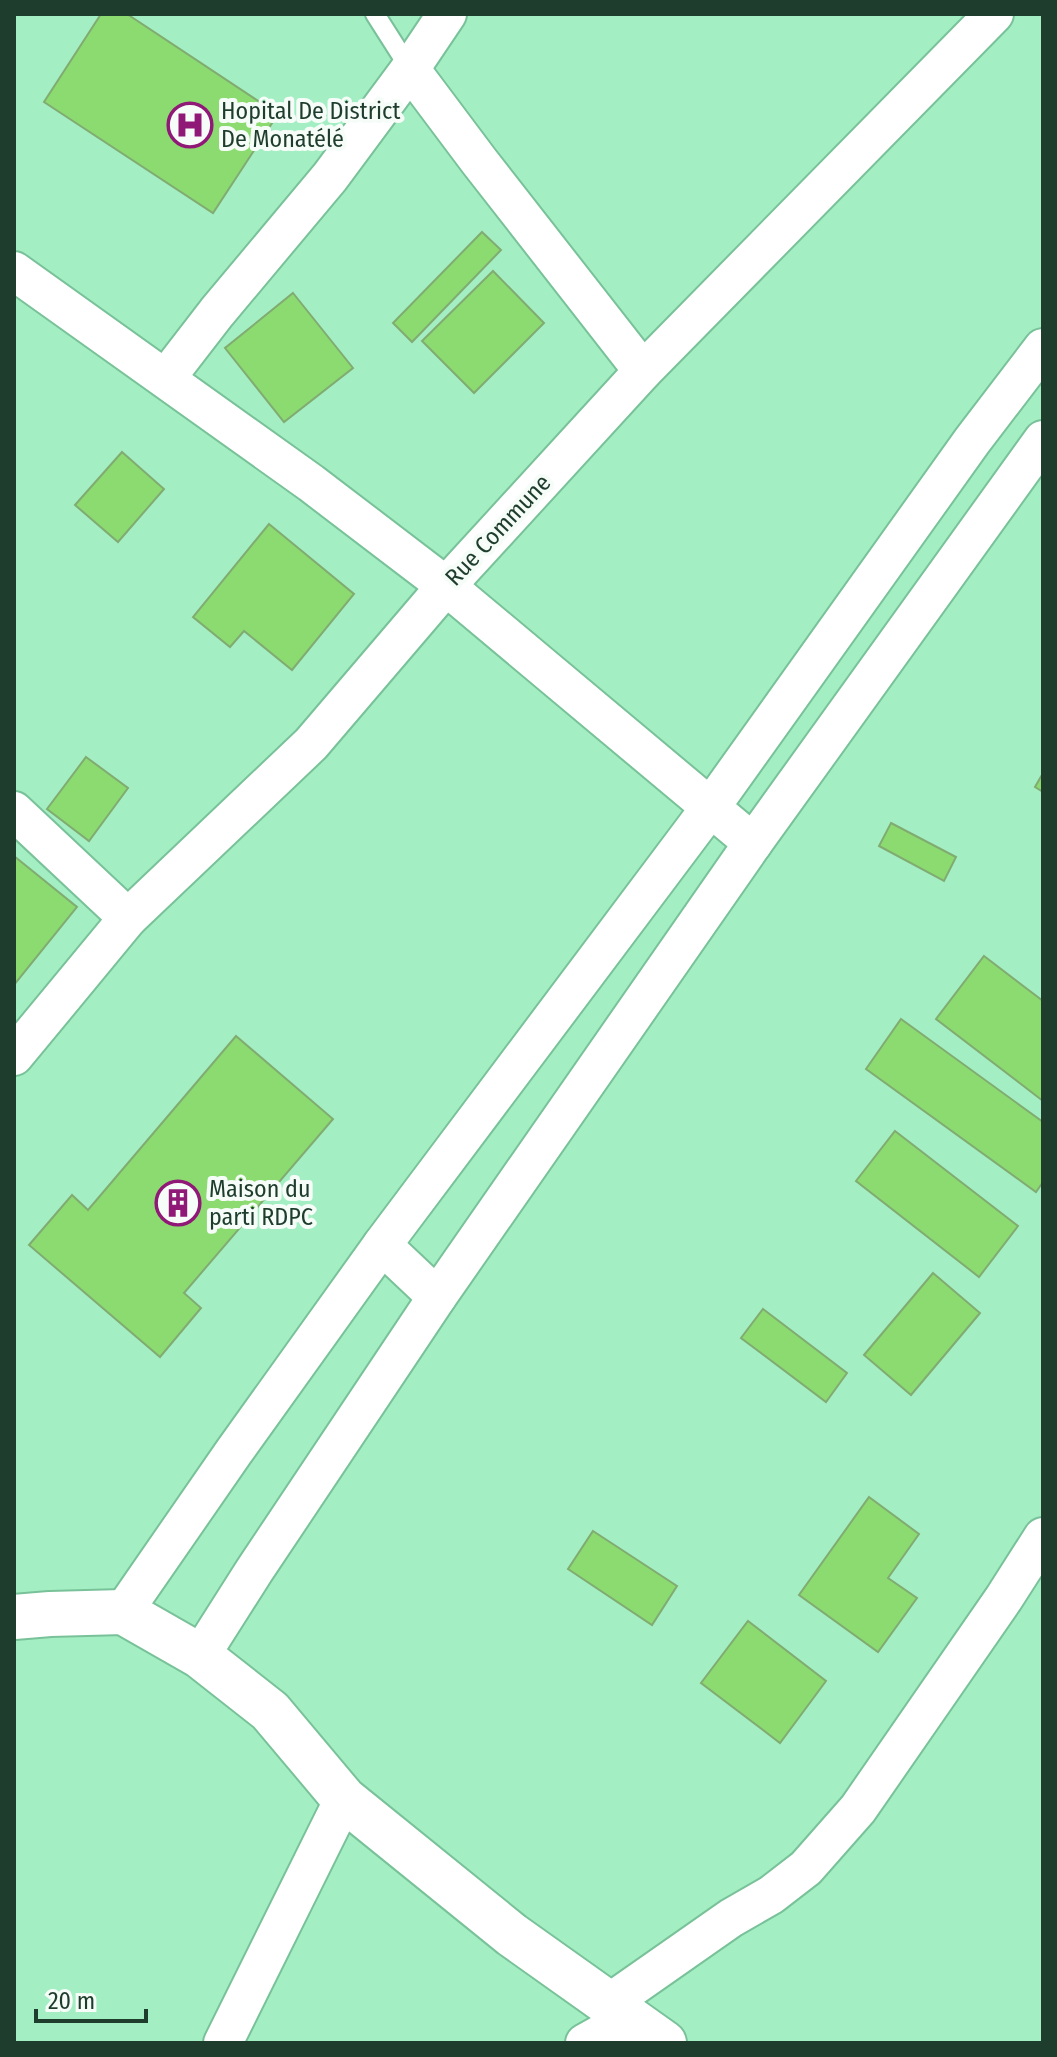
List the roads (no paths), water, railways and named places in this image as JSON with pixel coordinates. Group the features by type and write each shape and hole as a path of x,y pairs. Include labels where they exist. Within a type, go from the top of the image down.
{"main road":[{"path":"14,1617 123,1612 200,1656 270,1711 344,1799 512,1935 664,2043"}],"street":[{"path":"166,378 330,177 447,14"},
{"name":"Rue Commune","path":"14,1056 128,918 311,744 446,586 643,371 994,14"},
{"path":"410,69 643,371"},
{"path":"14,271 311,483 446,586 753,843"},
{"path":"123,1612 382,1245 710,808 972,441 1043,348"},
{"path":"200,1656 437,1297 753,843 1038,456"},
{"path":"14,811 128,918"},
{"path":"382,1245 437,1297"},
{"path":"585,2043 618,2011 731,1918 771,1895 806,1868 858,1809 1043,1537"},
{"path":"223,2043 344,1799"}],"lane":[{"path":"375,14 410,69"}],"place":[{"name":"Hopital De District De Monatélé","path":"190,125"},
{"name":"Maison du parti RDPC","path":"178,1203"}]}
